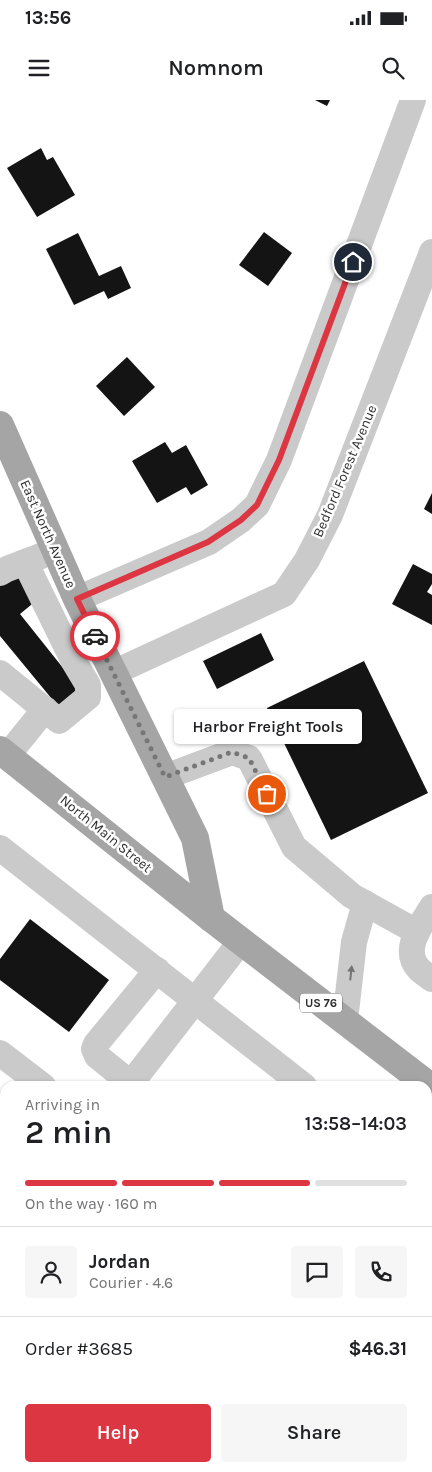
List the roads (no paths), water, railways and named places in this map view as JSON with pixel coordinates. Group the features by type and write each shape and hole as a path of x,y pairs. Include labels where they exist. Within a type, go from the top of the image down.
{"main road":[{"name":"East North Avenue","path":"0,425 77,599 195,838 211,918"},
{"name":"North Main Street","path":"4,753 211,918"},
{"name":"US 76","path":"211,918 423,1081"}],"street":[{"path":"77,599 208,542 241,520 257,505 279,460 413,100"},
{"name":"Bedford Forest Avenue","path":"81,674 111,668 284,594 306,560 330,514 432,252"},
{"path":"0,673 59,721 88,697 88,685 8,565 55,550"},
{"path":"4,753 45,709"},
{"path":"165,777 232,752 249,758 294,847 352,896 417,932"},
{"path":"0,848 298,1081"},
{"path":"345,1021 354,942 366,903"},
{"path":"432,907 417,932 411,949 413,960 419,969 432,979"},
{"path":"135,1081 241,941"},
{"path":"127,1081 97,1056 94,1049 96,1044 157,970"},
{"path":"0,1053 36,1081"},
{"path":"271,1060 267,1066 269,1074 274,1081"}],"place":[{"name":"Harbor Freight Tools","path":"267,794"}]}
